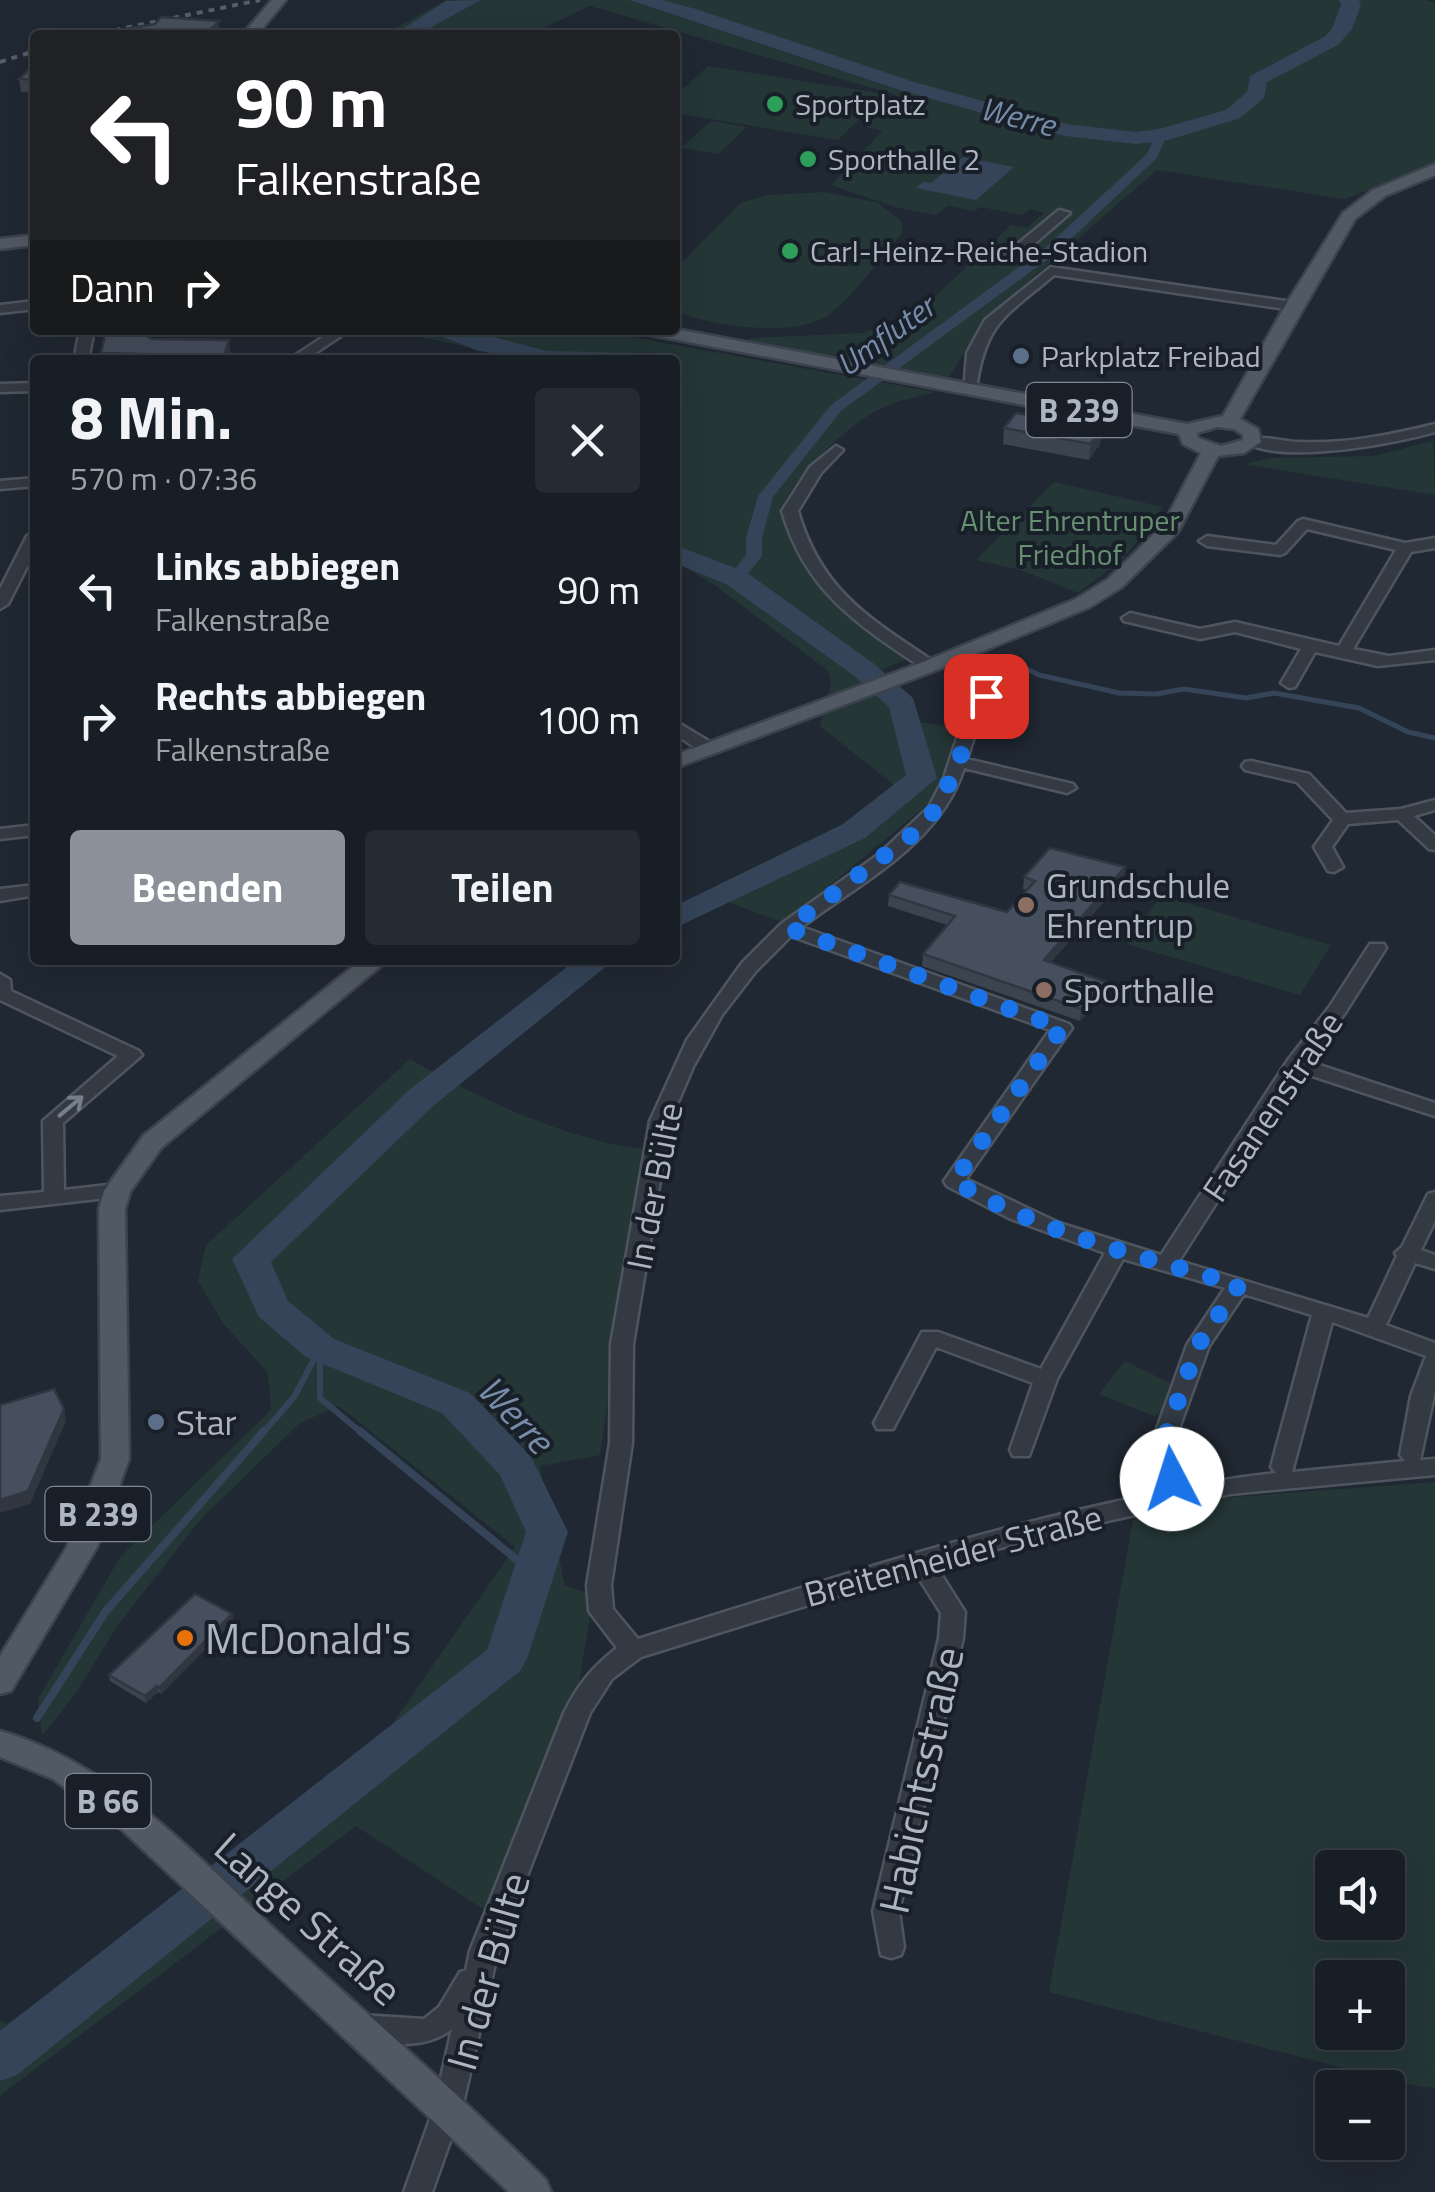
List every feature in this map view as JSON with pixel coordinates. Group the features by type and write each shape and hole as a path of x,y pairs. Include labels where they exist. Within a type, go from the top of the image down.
{"main road":[{"path":"254,30 279,0"},
{"path":"680,760 967,651 1082,604 1115,583 1171,528 1212,450 1241,449 1252,442 1252,433 1229,422 1293,306 1349,216 1379,193 1435,169"},
{"path":"0,244 30,241"},
{"name":"B 239","path":"678,335 1188,430 1204,422 1229,422"},
{"name":"B 239","path":"1188,430 1194,444 1212,450"},
{"path":"117,1191 152,1142 370,965"},
{"name":"B 239","path":"0,1682 59,1588 99,1512 110,1480 115,1458 112,1209 117,1191"},
{"name":"Lange Straße","path":"10,1747 44,1759 118,1807 362,2027 532,2192"}],"street":[{"path":"1007,260 1064,212"},
{"path":"969,390 974,353 990,322 1051,270 1293,306"},
{"path":"0,309 30,305"},
{"path":"303,355 334,336"},
{"path":"0,388 30,387"},
{"path":"1252,442 1344,448 1381,444 1432,431"},
{"path":"836,450 815,470 790,511 795,538 844,607 930,666"},
{"path":"0,485 30,482"},
{"path":"1207,541 1280,550 1301,516 1405,548 1435,543"},
{"path":"0,604 30,547"},
{"path":"1344,650 1405,548"},
{"path":"14,581 30,581"},
{"path":"1218,610 1235,627"},
{"path":"1130,618 1200,634 1235,627 1310,647 1344,650 1362,660 1394,664 1435,655"},
{"path":"1289,683 1310,647"},
{"name":"In der Bülte","path":"633,1650 601,1611 600,1585 620,1443 622,1344 660,1121 672,1087 702,1032 750,965 788,928 917,831 937,808 959,762 972,715 999,673 967,651"},
{"path":"680,729 708,749"},
{"path":"959,762 1066,788"},
{"path":"1252,766 1303,778 1342,819"},
{"path":"1342,819 1402,814 1435,805"},
{"path":"1402,814 1435,845"},
{"path":"1334,868 1323,848 1342,819"},
{"path":"0,834 30,831"},
{"path":"0,895 30,891"},
{"path":"788,928 1062,1028 954,1181 982,1198 1116,1252 1239,1285 1435,1351"},
{"name":"Fasanenstraße","path":"1166,1264 1294,1064 1338,1009 1377,948"},
{"path":"0,980 2,994 132,1055 53,1121 54,1196"},
{"path":"1294,1064 1435,1110"},
{"path":"0,1203 117,1191"},
{"path":"1374,1328 1435,1199"},
{"path":"1021,1450 1046,1379 1116,1252"},
{"path":"1406,1254 1435,1262"},
{"path":"1172,1479 1165,1437 1198,1345 1239,1285"},
{"path":"1283,1467 1324,1312"},
{"path":"884,1423 930,1337 1046,1379"},
{"path":"1411,1455 1422,1396 1435,1360"},
{"name":"Breitenheider Straße","path":"603,1672 633,1650 1058,1523 1230,1486 1435,1468"},
{"name":"Habichtsstraße","path":"890,1947 886,1911 951,1638 952,1612 922,1561"},
{"name":"In der Bülte","path":"418,2192 448,2108 484,1951 577,1714 587,1692 603,1672"},
{"path":"362,2027 424,2034 438,2027 455,2008 484,1951"}],"green space":[{"path":"446,0 1425,0 1435,3 1435,164 1345,199 1157,170 983,321 949,377 744,343 751,338 862,333 914,316 1011,225 1027,228 1044,213 1030,209 1023,215 948,206 936,215 898,208 831,185 882,131 867,127 896,95 590,6 540,30 392,30"},
{"name":"Sportplatz","path":"708,66 885,94 838,140 680,114 680,91"},
{"path":"711,121 747,127 718,154 681,148"},
{"name":"Carl-Heinz-Reiche-Stadion","path":"826,192 878,203 901,221 903,232 860,285 817,321 754,328 680,312 680,264 742,202 769,195"},
{"path":"409,335 621,335 935,392 888,405 853,426 809,468 780,513 800,560 814,580 847,614 908,659 865,676 903,704 907,720 956,728 938,796 784,923 717,898 852,831 894,785 820,726 831,683 828,671 716,586 680,565 680,355 508,355"},
{"path":"1433,441 1435,495 1244,464 1271,458 1374,456"},
{"name":"Alter Ehrentruper Friedhof","path":"1054,482 1163,507 1124,558 1078,593 1021,570 976,560"},
{"path":"1161,896 1331,945 1300,995 1127,944"},
{"path":"410,1059 463,1088 554,1127 643,1149 600,1455 540,1466 565,1586 594,1595 577,1694 492,1915 356,1826 0,2096 0,2021 7,2024 372,1753 515,1547 339,1406 300,1423 201,1519 118,1625 76,1693 42,1736 38,1699 120,1557 271,1410 268,1373 222,1322 198,1281 206,1245"},
{"path":"1125,1361 1172,1384 1164,1411 1154,1416 1099,1394"},
{"path":"1435,1482 1435,2088 1405,2084 1405,2070 1351,2070 1049,1992 1133,1520 1221,1498"}],"water":[{"path":"963,157 1014,167 976,200 916,188 923,182 931,183"}],"building":[{"path":"161,17 219,21 210,30 118,30 155,24"},
{"path":"105,335 229,340 224,355 101,353"},
{"path":"1016,413 1102,429 1090,444 1004,428"},
{"path":"1050,848 1125,867 1044,960 1106,982 1081,1009 923,954 955,916 889,895 900,882 1007,912 1035,881 1024,877"},
{"path":"54,1389 64,1409 28,1491 0,1500 0,1405"},
{"name":"McDonald's","path":"195,1594 232,1614 159,1688 145,1696 109,1675"}],"waterway":[{"name":"Werre","path":"411,30 453,5 471,0"},
{"name":"Werre","path":"640,0 907,86 1065,130 1136,138 1161,135 1233,114 1257,94 1257,80 1338,35 1351,5 1349,0"},
{"name":"Umfluter","path":"736,578 754,556 754,538 766,496 836,408 1051,250 1153,155 1161,135"},
{"name":"Werre","path":"459,335 533,355"},
{"name":"Werre","path":"680,555 736,578 863,669 903,704 922,778 854,831 680,916"},
{"path":"1021,666 1039,675 1119,693 1156,694 1184,689 1246,698 1274,693 1359,708 1408,732 1435,738"},
{"name":"Werre","path":"0,2060 505,1659 547,1532 517,1467 456,1403 320,1348 272,1308 251,1259 421,1098 591,965"},
{"path":"262,1434 294,1397 320,1348"},
{"path":"320,1349 320,1398 363,1434"},
{"path":"37,1718 106,1611 264,1431"},
{"path":"360,1431 533,1573"}],"railway":[{"path":"115,30 260,0"},
{"path":"0,62 30,53"}],"place":[{"name":"Sportplatz","path":"775,104"},
{"name":"Sporthalle 2","path":"808,159"},
{"name":"Carl-Heinz-Reiche-Stadion","path":"790,251"},
{"name":"Parkplatz Freibad","path":"1021,356"},
{"name":"Grundschule Ehrentrup","path":"1026,905"},
{"name":"Sporthalle","path":"1044,990"},
{"name":"Star","path":"156,1422"},
{"name":"McDonald's","path":"185,1638"}],"route":[{"path":"986,696 972,715 959,762 937,808 917,831 788,928 1062,1028 954,1181 982,1198 1116,1252 1239,1285 1198,1345 1165,1437 1172,1479"}]}
